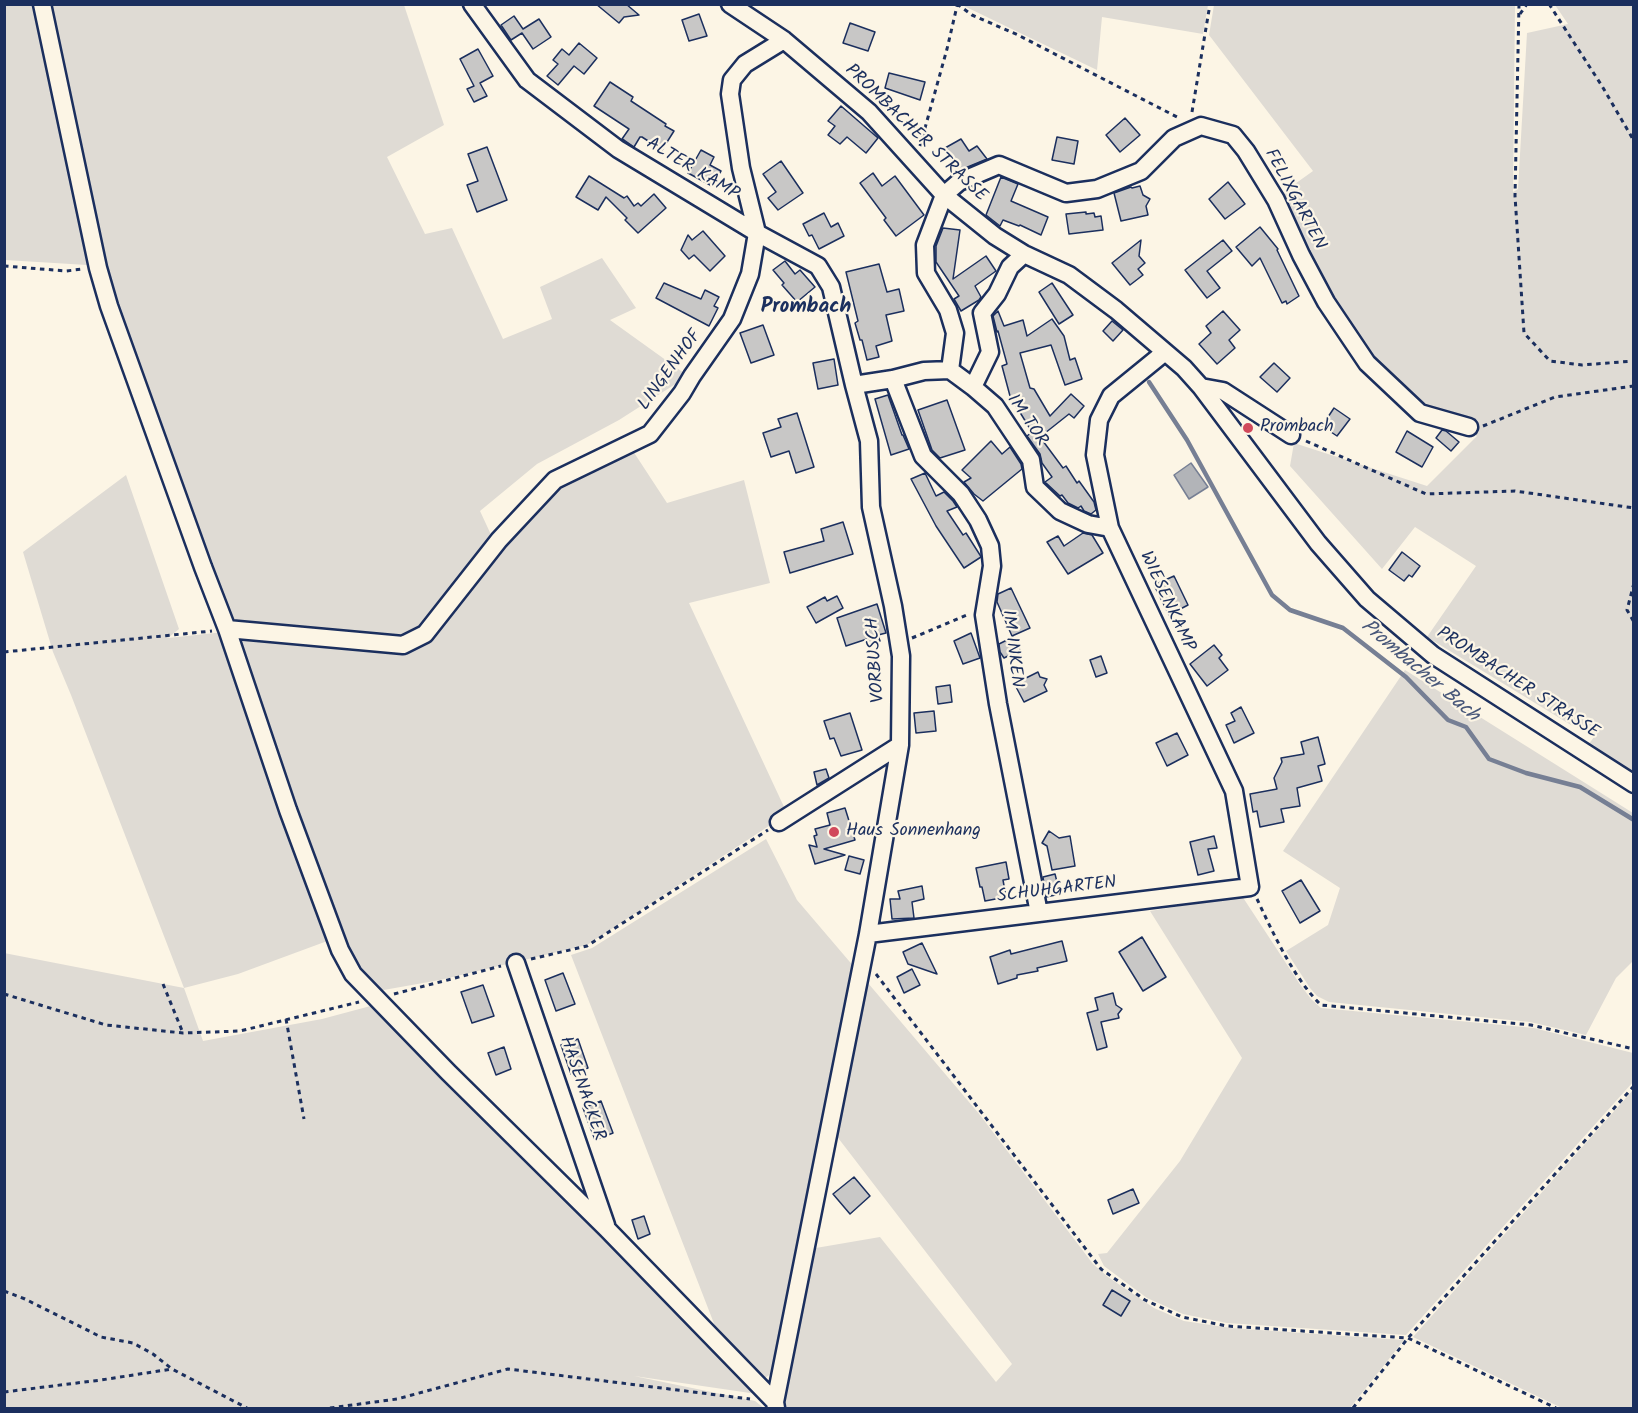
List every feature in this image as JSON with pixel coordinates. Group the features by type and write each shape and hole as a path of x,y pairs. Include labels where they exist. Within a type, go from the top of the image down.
{"street":[{"path":"42,4 98,268 109,306 202,567 227,629 288,810 340,950 353,974 456,1080 607,1228 776,1405"},
{"name":"ALTER KAMP","path":"472,4 527,80 618,149 758,233 818,266 831,287 854,385"},
{"name":"PROMBACHER STRASSE","path":"730,4 784,39 868,112 944,195 995,236 1024,254 1069,275 1116,310 1184,368 1201,387 1318,543 1366,599 1432,655 1634,784"},
{"name":"LINGENHOF","path":"227,629 403,645 425,634 499,540 555,480 650,434 682,393 732,319 750,274 758,233 741,168 730,94 732,80 745,64 784,39"},
{"name":"FELIXGARTEN","path":"1189,131 1201,126 1233,135 1246,151 1276,200 1326,302 1367,363 1420,413 1469,427"},
{"path":"854,385 924,371 950,370 955,333 948,310 926,273 925,245 944,195 959,182 999,165 1066,193 1097,189 1141,171 1174,138 1189,131"},
{"path":"973,387 990,352 982,313 997,294 1010,267 1024,254"},
{"name":"WIESENKAMP","path":"1165,352 1111,396 1099,420 1095,455 1110,528 1234,791 1250,887"},
{"name":"IM TOR","path":"950,370 995,406 1031,460 1035,487 1060,511 1088,524 1110,528"},
{"name":"IM INKEN","path":"893,379 923,456 961,494 978,520 990,546 992,567 984,615 998,705 1039,913"},
{"name":"VORBUSCH","path":"776,1405 868,934 900,745 901,656 893,606 871,507 869,441 854,385"},
{"path":"1201,387 1223,391 1291,435"},
{"path":"779,822 900,745"},
{"name":"SCHUHGARTEN","path":"868,934 1250,887"},
{"name":"HASENACKER","path":"516,963 607,1228"}],"path":[{"path":"1189,131 1210,4"},
{"path":"1519,4 1515,196 1524,333 1550,361 1582,365 1634,361"},
{"path":"1519,15 1527,4"},
{"path":"1549,4 1602,86 1634,141"},
{"path":"913,162 947,50 957,5 1180,119 1189,131"},
{"path":"4,266 66,271 98,268"},
{"path":"1469,427 1480,427 1555,397 1634,386"},
{"path":"1291,435 1426,494 1515,491 1634,508"},
{"path":"1634,583 1627,610 1634,622"},
{"path":"899,644 985,607"},
{"path":"4,652 227,629"},
{"path":"4,994 105,1025 183,1033 240,1031 587,946 779,822"},
{"path":"1250,887 1278,942 1311,996 1321,1005 1531,1025 1634,1049"},
{"path":"863,956 1101,1269 1145,1300 1182,1317 1227,1326 1408,1338 1556,1408"},
{"path":"162,984 183,1033"},
{"path":"286,1019 304,1119"},
{"path":"1353,1408 1408,1338 1634,1086"},
{"path":"4,1291 101,1337 133,1343 153,1354 172,1369 247,1408"},
{"path":"4,1392 172,1369"},
{"path":"330,1408 397,1399 508,1370 776,1405"}],"shaded area":[{"path":"964,4 1208,5 1203,34 1102,17 1097,70"},
{"path":"4,5 38,5 92,261 87,265 5,260"},
{"path":"48,5 404,5 444,125 387,157 425,234 452,228 503,339 552,319 540,287 602,258 636,308 610,320 688,376 619,420 537,464 480,511 493,539 423,631 401,640 231,624 113,303"},
{"path":"1214,5 1515,5 1513,192 1518,189 1527,33 1568,24 1555,5 1633,5 1633,774 1589,744 1596,734 1571,725 1427,637 1476,566 1415,527 1382,569 1290,466 1294,443 1427,486 1477,436 1419,406 1350,332 1278,196 1313,171 1209,35"},
{"path":"631,448 667,503 744,480 770,583 689,603 785,809 778,820 587,945 440,980 378,991 346,957 238,640 242,636 405,647 558,482"},
{"path":"1191,463 1208,487 1189,499 1174,475"},
{"path":"126,475 179,629 168,638 224,632 330,940 238,974 184,988 53,652 23,552"},
{"path":"1405,670 1633,813 1633,961 1616,978 1586,1035 1530,1022 1329,1002 1317,996 1310,988 1286,951 1328,925 1340,888 1283,851"},
{"path":"766,839 797,900 855,968 772,1373 765,1378 757,1378 720,1339 571,955 592,948"},
{"path":"1242,896 1299,983 1321,1008 1534,1028 1633,1053 1633,1082 1406,1335 1227,1323 1183,1314 1147,1298 1104,1266 1098,1254 1107,1253 1180,1161 1242,1058 1150,911"},
{"path":"4,953 184,988 203,1041 322,1019 378,1004 757,1394 634,1376 755,1401 764,1408 5,1408"},
{"path":"862,976 980,1115 1093,1264 1154,1308 1184,1321 1231,1328 1404,1340 1350,1408 783,1408 810,1249 880,1237 996,1382 1012,1364 832,1130"},
{"path":"1633,1090 1633,1408 1562,1408 1413,1337"}],"building":[{"path":"596,4 626,4 639,15 624,17 619,23"},
{"path":"699,14 707,36 689,41 682,20"},
{"path":"514,16 523,29 539,19 551,37 533,49 522,33 511,40 501,25"},
{"path":"850,23 875,32 868,51 843,43"},
{"path":"579,43 597,58 584,74 574,66 558,85 547,76 558,64 553,60 562,49 569,55"},
{"path":"478,49 493,76 480,83 487,96 474,102 467,89 474,86 460,59"},
{"path":"889,73 925,82 920,100 885,88"},
{"path":"610,82 633,97 631,101 674,131 662,150 642,137 634,147 622,139 629,129 594,106"},
{"path":"841,106 878,138 866,153 847,137 840,144 828,135 835,126 828,121"},
{"path":"1125,118 1140,135 1120,152 1106,135"},
{"path":"1057,137 1078,141 1074,164 1052,160"},
{"path":"961,139 969,151 977,146 987,159 958,171 945,148"},
{"path":"487,147 507,200 477,212 467,185 478,181 468,154"},
{"path":"701,150 714,157 710,165 721,171 712,186 688,173"},
{"path":"781,161 803,193 778,210 768,198 776,192 763,174"},
{"path":"873,173 882,186 895,176 924,215 896,236 884,220 886,218 860,183"},
{"path":"589,176 624,198 627,196 634,206 638,203 641,206 654,194 666,208 638,233 606,197 598,210 576,197"},
{"path":"1001,177 1018,184 1011,201 1048,217 1041,235 1003,220 1000,226 986,215"},
{"path":"1228,182 1245,204 1225,219 1209,199"},
{"path":"1140,186 1143,195 1150,199 1146,206 1148,215 1121,221 1114,193"},
{"path":"1086,212 1086,214 1094,213 1095,217 1101,216 1103,230 1069,234 1066,214"},
{"path":"824,213 831,227 838,223 844,236 819,249 803,224"},
{"path":"1260,227 1278,249 1299,296 1287,304 1286,301 1282,303 1260,258 1252,266 1236,247"},
{"path":"943,228 960,230 953,279 986,256 996,271 975,286 981,297 979,300 961,311 954,299 959,296 936,262 936,246"},
{"path":"703,231 725,256 710,271 694,255 689,259 681,250 688,235 692,240"},
{"path":"1141,240 1139,256 1145,263 1138,269 1143,275 1130,285 1112,263"},
{"path":"1223,240 1232,251 1207,271 1220,288 1207,298 1185,270"},
{"path":"785,261 795,274 800,270 815,287 797,302 773,270"},
{"path":"879,264 887,292 899,289 904,311 886,315 892,341 876,346 879,357 867,360 855,323 858,321 846,272"},
{"path":"664,283 701,299 705,290 719,297 714,306 718,308 709,326 656,298"},
{"path":"1052,283 1073,315 1059,324 1039,292"},
{"path":"998,311 1004,326 1023,320 1027,336 1052,319 1064,336 1070,360 1075,358 1082,379 1065,385 1051,345 1020,353 1030,388 1034,389 1050,416 1071,394 1084,406 1074,418 1069,414 1040,437 1063,468 1066,466 1094,502 1096,510 1091,514 1084,511 1081,506 1078,508 1068,503 1062,495 1060,496 1045,482 1052,477 1027,436 1032,432 1010,396 1002,366 1007,364 993,316"},
{"path":"1223,311 1240,330 1229,340 1235,348 1217,364 1199,344 1211,333 1206,326"},
{"path":"1112,321 1123,330 1113,341 1103,331"},
{"path":"763,325 774,355 751,363 740,333"},
{"path":"834,359 838,385 818,389 813,363"},
{"path":"1274,363 1290,378 1277,392 1260,377"},
{"path":"888,395 909,449 891,455 875,399"},
{"path":"947,400 965,450 940,458 932,450 918,410"},
{"path":"1334,408 1350,419 1337,436 1322,426"},
{"path":"797,413 814,467 796,473 789,451 771,457 763,433 781,427 778,419"},
{"path":"1442,430 1459,442 1451,451 1436,438"},
{"path":"1407,431 1433,447 1422,467 1396,452"},
{"path":"991,441 1002,454 1010,447 1022,469 983,501 964,482 971,478 962,470"},
{"path":"925,473 936,496 944,492 957,507 947,511 963,535 966,533 981,557 964,568 936,526 911,479"},
{"path":"843,522 853,554 790,573 784,552 824,541 821,529"},
{"path":"1083,533 1092,535 1103,553 1068,574 1047,542 1058,536 1064,546"},
{"path":"1402,552 1420,566 1412,577 1409,575 1404,581 1389,570"},
{"path":"1174,576 1188,605 1169,615 1154,585"},
{"path":"1011,588 1030,628 1012,636 997,602 998,594"},
{"path":"837,596 843,608 816,623 807,607 825,597 827,601"},
{"path":"877,604 886,633 878,635 880,641 869,645 867,639 846,646 837,618"},
{"path":"971,633 980,658 963,664 954,641"},
{"path":"1013,637 1020,650 1004,658 999,644"},
{"path":"1214,645 1222,655 1219,658 1228,670 1207,686 1190,664"},
{"path":"1101,656 1107,673 1096,677 1090,660"},
{"path":"1038,672 1040,677 1047,679 1044,685 1047,691 1024,702 1015,685"},
{"path":"950,685 952,702 938,704 936,687"},
{"path":"1241,707 1254,733 1234,743 1226,725 1235,721 1231,713"},
{"path":"934,711 936,731 916,733 914,713"},
{"path":"850,713 862,750 841,756 834,738 830,739 824,721"},
{"path":"1177,733 1188,755 1167,766 1156,743"},
{"path":"1318,737 1325,764 1318,766 1322,781 1297,788 1300,806 1281,809 1284,822 1260,827 1257,811 1253,812 1250,794 1277,789 1274,778 1282,762 1281,758 1304,754 1301,742"},
{"path":"826,769 829,778 817,785 814,772"},
{"name":"Haus Sonnenhang","path":"845,808 855,840 824,849 845,855 815,864 809,845 817,847 815,829 830,825 827,813"},
{"path":"1049,831 1059,838 1070,836 1075,866 1052,870 1047,846 1042,843"},
{"path":"1214,836 1217,848 1208,849 1214,871 1198,875 1190,842"},
{"path":"849,856 864,860 860,874 845,870"},
{"path":"1006,862 1009,879 1003,880 1006,897 985,901 976,868"},
{"path":"1055,874 1060,894 1046,897 1043,877"},
{"path":"1301,880 1320,911 1300,923 1282,891"},
{"path":"922,886 924,899 912,902 914,918 892,919 890,899 900,899 898,891"},
{"path":"1142,937 1166,977 1143,991 1119,952"},
{"path":"1062,941 1067,961 1037,968 1038,971 1017,975 1017,978 998,984 990,957 1010,950 1011,954"},
{"path":"922,943 937,974 908,964 903,952"},
{"path":"912,969 920,985 904,993 897,977"},
{"path":"563,973 575,1004 556,1011 545,980"},
{"path":"483,985 494,1016 472,1023 461,992"},
{"path":"1113,993 1116,1005 1122,1009 1118,1014 1119,1018 1101,1022 1107,1047 1097,1050 1087,1013 1098,1010 1095,998"},
{"path":"578,1039 588,1068 571,1074 561,1045"},
{"path":"504,1047 511,1069 496,1075 488,1053"},
{"path":"601,1101 613,1133 595,1140 583,1108"},
{"path":"854,1177 870,1196 850,1214 833,1194"},
{"path":"1133,1189 1139,1203 1113,1214 1108,1200"},
{"path":"644,1216 650,1234 638,1239 632,1220"},
{"path":"1112,1290 1130,1301 1121,1316 1103,1305"}],"waterway":[{"name":"Prombacher Bach","path":"1149,382 1187,440 1272,595 1290,610 1343,628 1406,677 1448,720 1466,727 1489,759 1526,773 1580,787 1634,820"}],"place":[{"name":"Prombach","path":"1248,428"},
{"name":"Haus Sonnenhang","path":"834,832"}],"district":[{"name":"Prombach","path":"806,308"}]}
